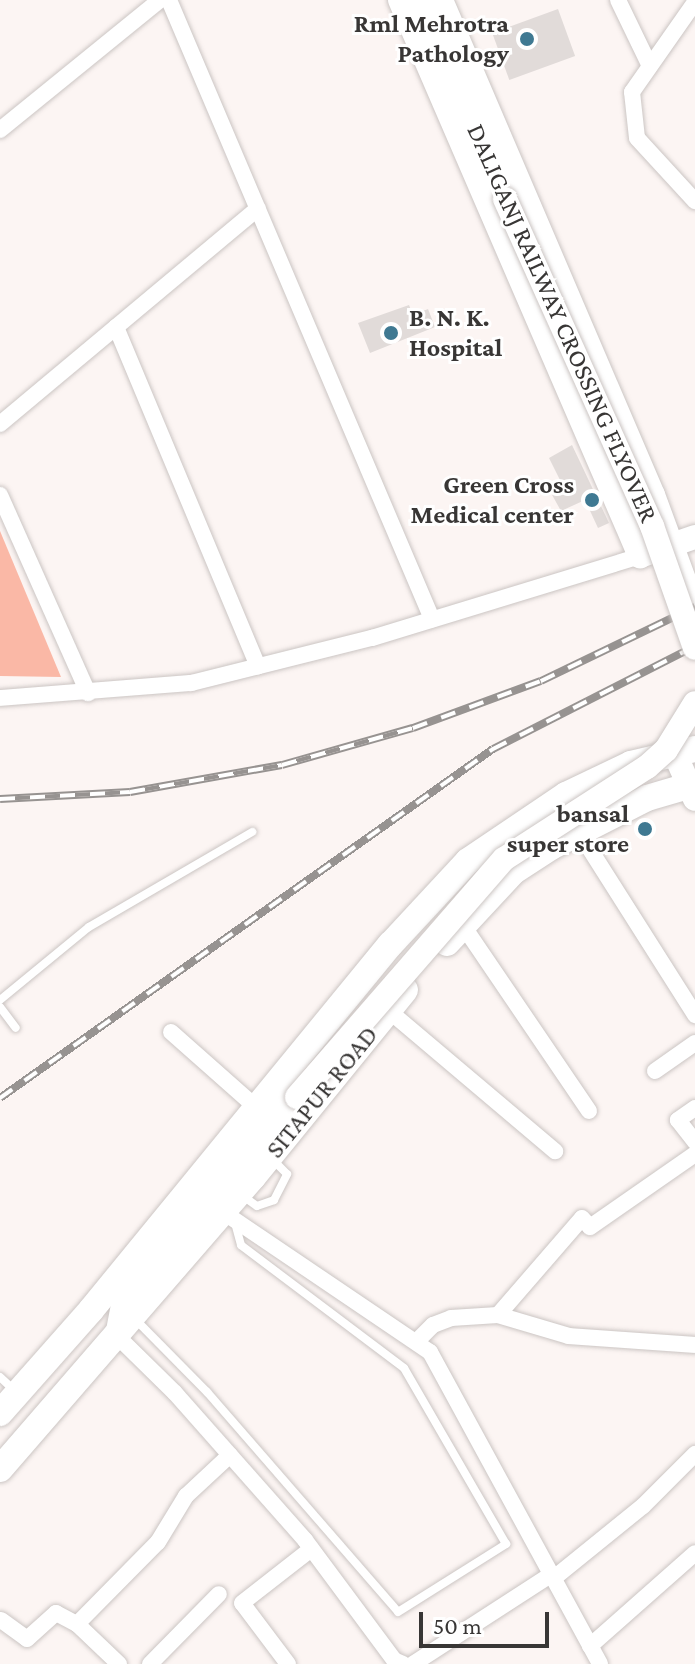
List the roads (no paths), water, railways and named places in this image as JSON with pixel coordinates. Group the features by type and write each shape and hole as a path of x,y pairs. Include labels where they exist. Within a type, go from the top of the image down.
{"main road":[{"path":"400,0 640,556 685,543"},
{"name":"DALIGANJ RAILWAY CROSSING FLYOVER","path":"421,0 505,199 652,526 695,648"},
{"path":"441,0 685,543 695,609"},
{"path":"91,1310 125,1318 297,1097 504,859 647,767 666,750 695,703"},
{"path":"685,751 693,789"},
{"name":"SITAPUR ROAD","path":"6,1395 91,1310 391,944 468,861 566,795 631,764 685,751"},
{"name":"SITAPUR ROAD","path":"0,1469 125,1318 233,1210 269,1157 388,1010 462,924 514,871 579,832 647,798 693,789"}],"street":[{"path":"0,130 160,0"},
{"path":"169,0 432,619"},
{"path":"618,0 649,64"},
{"path":"695,2 632,92 637,138 695,201"},
{"path":"0,424 258,208"},
{"path":"116,327 258,666"},
{"path":"0,495 88,693"},
{"path":"0,698 191,683 432,619 640,556"},
{"path":"579,832 695,1015"},
{"path":"462,924 589,1111"},
{"path":"388,1010 555,1151"},
{"path":"171,1032 257,1108"},
{"path":"655,1071 695,1043"},
{"path":"695,1108 678,1120 695,1142"},
{"path":"498,1315 582,1218 590,1227 695,1154"},
{"path":"233,1210 430,1352 600,1664"},
{"path":"416,1342 433,1325 451,1318 498,1315 569,1336 695,1345"},
{"path":"125,1318 230,1455 311,1549 395,1663"},
{"path":"413,1664 553,1576 643,1506 695,1454"},
{"path":"77,1624 158,1542 186,1496 230,1455"},
{"path":"288,1664 242,1603 311,1549"},
{"path":"590,1646 695,1553"},
{"path":"150,1664 219,1594"},
{"path":"0,1620 27,1639 56,1613 77,1624 119,1664"}],"lane":[{"path":"0,1000 89,927 252,832"},
{"path":"0,1007 16,1028"},
{"path":"125,1318 207,1392 398,1612 506,1544 404,1368 241,1245 233,1210"}],"railway":[{"path":"0,799 130,792 282,765 413,728 541,681 695,607"},
{"path":"0,1098 493,749 695,646"}],"place":[{"name":"Rml Mehrotra Pathology","path":"527,39"},
{"name":"B. N. K. Hospital","path":"391,333"},
{"name":"Green Cross Medical center","path":"592,500"},
{"name":"bansal super store","path":"645,829"}]}
